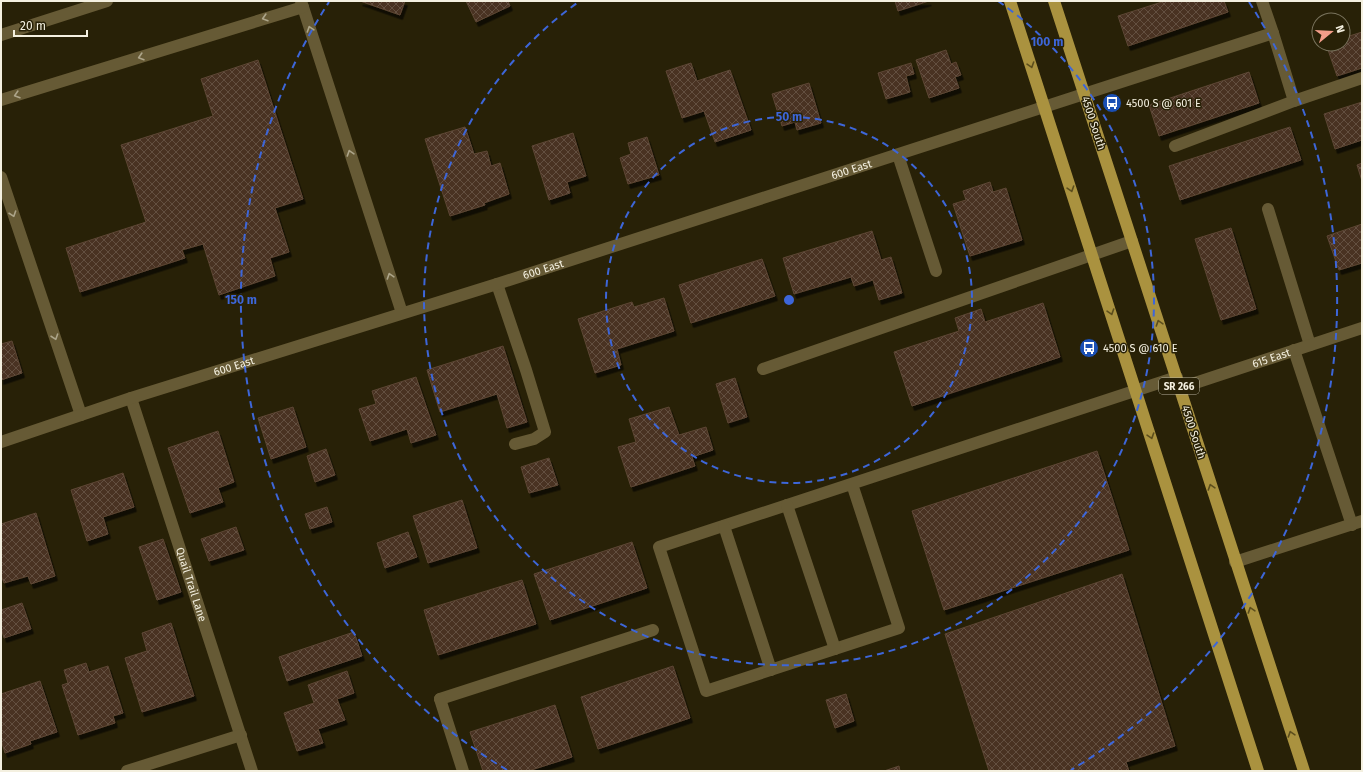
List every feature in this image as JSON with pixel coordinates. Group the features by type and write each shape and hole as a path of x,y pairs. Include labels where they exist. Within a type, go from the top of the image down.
{"main road":[{"path":"1010,1 1136,391 1255,770"},
{"name":"4500 South","path":"1054,1 1304,771"}],"street":[{"path":"1,35 107,1"},
{"path":"1262,1 1294,101"},
{"path":"1,100 302,4 402,314"},
{"name":"600 East","path":"1,442 131,398 497,284 1272,33"},
{"path":"1175,146 1294,101 1362,78"},
{"path":"898,155 936,271"},
{"path":"1,177 82,415"},
{"path":"1268,209 1310,345"},
{"path":"763,370 1132,241"},
{"path":"497,284 545,432 534,439 515,444"},
{"name":"615 East","path":"771,670 706,691 659,547 1136,391 1178,383 1294,350 1362,328"},
{"path":"1235,562 1357,523 1294,350"},
{"name":"Quail Trail Lane","path":"131,398 252,771"},
{"path":"724,526 771,670 899,628 852,484"},
{"path":"788,505 835,649"},
{"path":"463,771 440,699 653,630"},
{"path":"127,771 241,735"}],"building":[{"path":"360,1 405,1 400,15"},
{"path":"466,1 508,1 510,6 476,22"},
{"path":"895,1 929,1 898,11"},
{"path":"1165,1 1224,1 1228,12 1128,46 1118,16"},
{"path":"1362,32 1362,68 1337,76 1329,52 1351,52 1351,35"},
{"path":"946,50 951,64 956,62 961,75 955,77 959,88 929,98 916,60"},
{"path":"258,60 303,199 275,208 289,252 270,258 275,276 219,295 203,244 182,250 185,258 80,292 66,248 146,222 121,145 213,116 201,79"},
{"path":"691,63 697,81 730,70 751,130 715,142 704,111 682,118 666,71"},
{"path":"911,63 914,74 906,76 910,92 886,99 878,73"},
{"path":"1249,72 1259,103 1159,136 1149,105"},
{"path":"809,83 821,123 797,130 795,122 782,126 772,94"},
{"path":"1362,102 1362,140 1335,149 1324,114"},
{"path":"465,127 474,154 487,151 491,166 500,163 509,194 484,203 485,205 450,216 425,139"},
{"path":"1290,127 1301,160 1180,200 1169,166"},
{"path":"573,133 586,176 567,182 570,193 549,200 532,146"},
{"path":"647,137 659,175 628,184 620,158 631,154 628,143"},
{"path":"1362,163 1362,181 1357,165"},
{"path":"990,182 993,192 1006,188 1022,240 970,256 953,204 966,200 963,191"},
{"path":"1362,224 1362,263 1339,270 1327,236"},
{"path":"1231,228 1256,309 1221,320 1195,239"},
{"path":"872,231 881,260 891,257 902,293 879,300 873,280 854,286 851,277 794,294 783,258"},
{"path":"762,259 775,296 691,323 679,285"},
{"path":"664,298 674,331 617,349 621,365 595,373 578,319 632,302 634,307"},
{"path":"1043,303 1060,357 912,406 894,352 959,331 955,318 981,309 985,322"},
{"path":"12,341 22,373 1,380 1,344"},
{"path":"503,346 527,422 507,428 497,394 440,412 427,370"},
{"path":"416,377 436,435 411,443 407,429 370,441 359,409 376,404 372,391"},
{"path":"735,378 747,417 728,423 716,384"},
{"path":"293,407 306,447 271,459 258,418"},
{"path":"669,407 679,435 706,427 713,450 692,457 695,466 631,487 618,447 636,442 629,419"},
{"path":"218,431 234,482 218,488 223,502 190,513 168,448"},
{"path":"326,449 335,475 315,482 307,456"},
{"path":"1097,451 1129,550 944,610 912,511"},
{"path":"549,458 558,485 529,493 521,467"},
{"path":"123,473 134,507 103,517 108,534 87,541 71,490"},
{"path":"462,500 477,548 428,563 413,516"},
{"path":"327,507 332,522 310,529 305,514"},
{"path":"36,513 55,576 31,584 28,576 4,583 1,575 1,524"},
{"path":"236,527 244,550 209,561 201,539"},
{"path":"408,532 417,557 385,568 377,543"},
{"path":"163,539 181,592 157,600 139,547"},
{"path":"632,542 647,588 550,620 534,574"},
{"path":"1122,574 1175,746 1126,762 1129,771 989,771 945,634"},
{"path":"522,580 536,624 438,655 424,610"},
{"path":"22,603 31,629 4,638 1,628 1,610"},
{"path":"171,623 194,696 142,712 125,658 147,651 142,633"},
{"path":"354,632 362,656 287,681 279,657"},
{"path":"86,663 89,672 108,666 123,713 113,716 115,723 78,735 62,685 68,683 64,670"},
{"path":"673,666 690,718 598,749 581,697"},
{"path":"347,671 354,693 337,699 345,720 318,729 323,743 297,751 284,713 314,703 308,685"},
{"path":"40,681 57,732 30,741 31,744 5,753 1,740 1,694"},
{"path":"846,694 854,721 835,728 826,700"},
{"path":"555,705 572,757 528,771 483,771 470,732"},
{"path":"899,766 900,771 884,771"}],"place":[{"name":"4500 S @ 601 E","path":"1112,103"},
{"name":"4500 S @ 610 E","path":"1089,348"}]}
